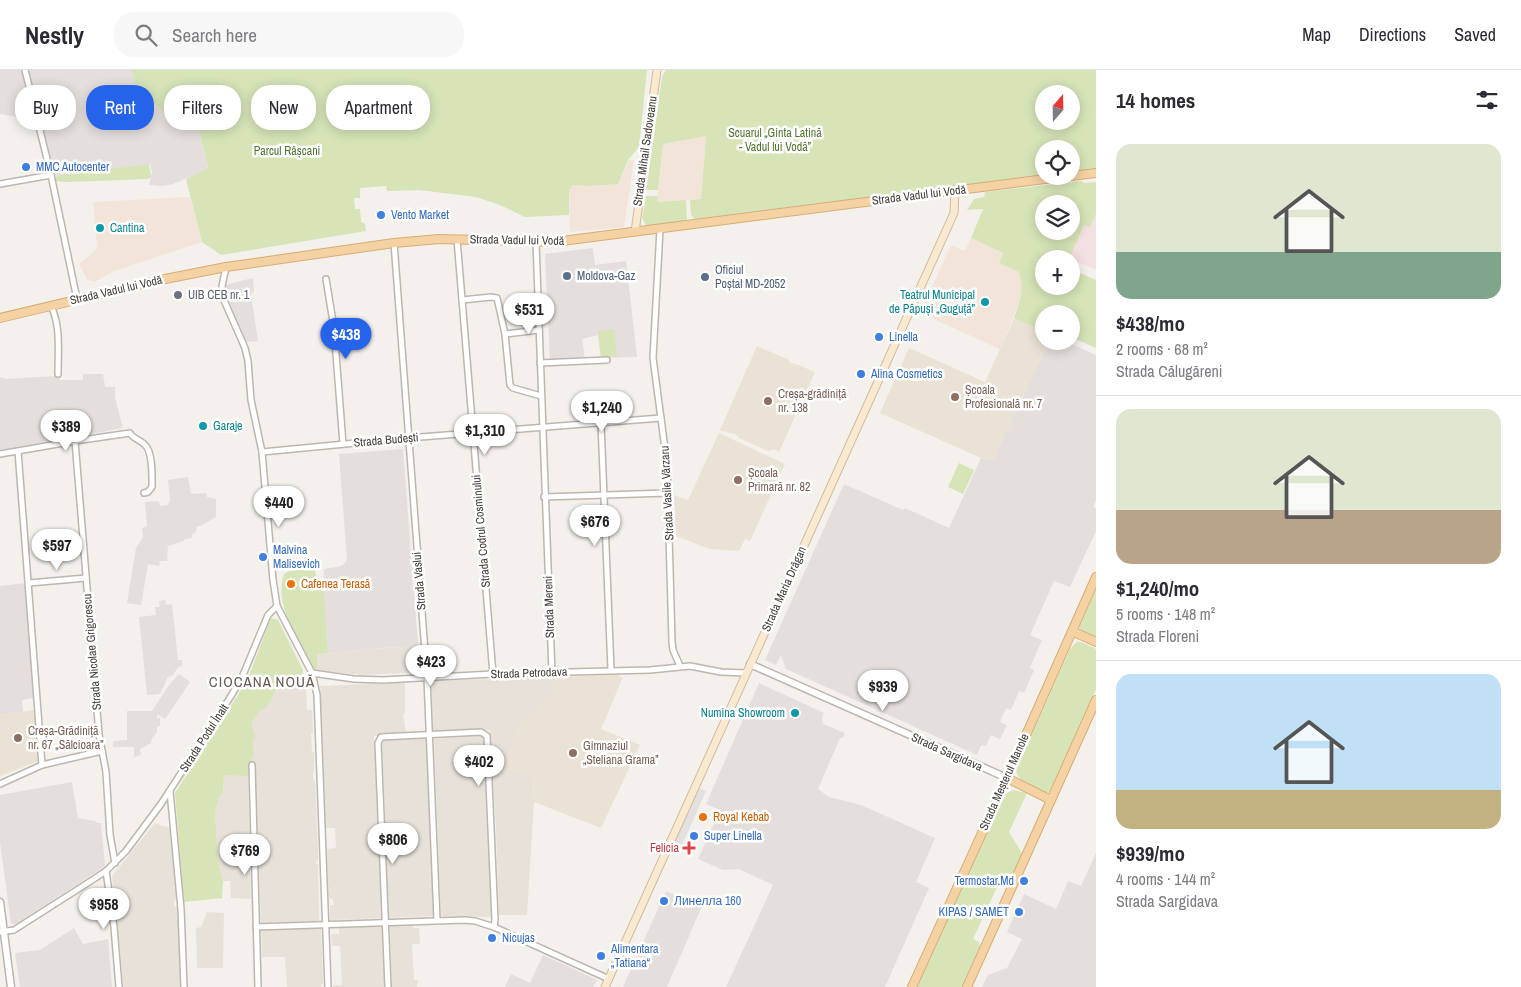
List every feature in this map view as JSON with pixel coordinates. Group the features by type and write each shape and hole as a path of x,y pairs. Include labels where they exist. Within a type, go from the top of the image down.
{"main road":[{"name":"Strada Mihail Sadoveanu","path":"635,232 656,70"},
{"path":"1080,175 1096,173"},
{"name":"Strada Vadul lui Vodă","path":"0,318 160,280 226,267 394,243 457,239 554,242 1035,180"},
{"name":"Strada Maria Drăgan","path":"605,987 954,213 956,190"},
{"name":"Strada Meșterul Manole","path":"912,987 1096,577"},
{"path":"1072,631 1096,642"},
{"path":"967,987 1096,700"},
{"path":"1007,778 1051,800"}],"street":[{"path":"25,70 51,175 77,299"},
{"path":"0,184 51,175"},
{"name":"Strada Vasile Vărzaru","path":"660,229 653,358 667,464 672,642 673,650 680,666"},
{"name":"Strada Codrul Cosminului","path":"457,239 493,674"},
{"name":"Strada Mereni","path":"536,242 552,673"},
{"name":"Strada Vaslui","path":"394,243 431,735 437,920"},
{"path":"226,267 222,286 223,298 245,348 250,373 251,400 262,452 273,580 278,606 312,673 317,695 328,987"},
{"path":"326,279 334,328 343,444"},
{"path":"462,300 492,296 497,298 505,334 510,385 513,388 541,396"},
{"path":"51,306 57,328 58,374"},
{"path":"505,334 539,330"},
{"path":"540,363 607,360"},
{"name":"Strada Budești","path":"262,452 408,438 660,418"},
{"path":"601,423 611,670"},
{"path":"0,454 75,440 130,433 147,446 150,455 152,487 144,494"},
{"name":"Strada Nicolae Grigorescu","path":"75,440 99,734 106,772 110,835 115,863"},
{"path":"18,451 42,765"},
{"path":"544,497 668,493"},
{"path":"29,582 86,578"},
{"name":"Strada Podul Înalt","path":"2,932 14,930 43,913 115,863 170,791 231,696 243,675 268,615 278,606"},
{"name":"Strada Sargidava","path":"750,664 1007,778"},
{"name":"Strada Petrodava","path":"312,673 368,680 493,674 650,670 680,666 721,672 746,673"},
{"path":"388,987 379,738 481,732 487,736 496,920 494,927"},
{"path":"0,784 42,765 102,751"},
{"path":"252,765 258,987"},
{"path":"170,791 181,909 184,987"},
{"path":"106,871 114,927 119,987"},
{"path":"0,902 2,932 11,987"},
{"path":"256,927 437,920 475,921 494,927 609,979"}],"shaded area":[{"path":"0,70 20,70 26,85 15,85 15,117 0,114"},
{"path":"28,70 131,70 135,85 86,85 86,130 154,130 154,105 164,108 164,130 199,130 208,169 173,184 162,186 149,185 152,172 150,164 54,176 43,130 76,130 76,85 32,85"},
{"path":"706,136 701,199 657,202 663,144"},
{"path":"629,160 634,160 624,227 570,232 569,190 573,185 618,184"},
{"path":"190,197 202,242 114,271 94,282 88,281 79,264 95,251 97,246 93,202"},
{"path":"1096,214 1096,270 1080,263 1080,250 1073,250 1077,240 1080,240 1080,234 1084,225 1090,227"},
{"path":"971,238 1003,253 999,263 1019,272 1023,282 1020,300 1000,349 920,313 951,245 965,251"},
{"path":"593,248 595,265 626,261 637,357 601,358 598,335 582,339 585,359 550,361 545,254"},
{"path":"253,278 254,291 251,294 258,341 245,342 226,293 225,285"},
{"name":"Școala Profesională nr. 7","path":"1014,318 1035,327 1035,350 1045,350 995,461 981,458 880,413 909,348 985,382"},
{"name":"Creșa-grădiniță nr. 138","path":"757,346 789,360 790,363 815,372 779,452 774,449 768,451 739,438 737,435 720,430"},
{"path":"1080,348 1096,355 1096,500 1093,507 1096,509 1096,531 1070,587 1054,581 1030,635 1042,640 1030,668 1034,670 1024,693 1019,691 1011,710 1006,708 1000,722 1007,725 1000,739 991,735 986,746 981,745 977,755 786,669 781,655 776,665 765,660 844,484 949,528 981,458 995,461 996,453 1045,350 1080,350"},
{"path":"83,374 103,374 105,387 115,387 115,398 123,428 0,451 0,377 6,379 60,376 60,380 83,380"},
{"name":"Școala Primară nr. 82","path":"719,433 785,464 750,541 745,539 739,551 709,549 676,536 674,495 688,500"},
{"path":"403,449 418,645 328,653 323,590 324,569 342,566 347,560 339,454"},
{"path":"188,477 191,494 206,493 207,497 216,499 216,517 197,526 196,532 192,534 192,538 168,546 167,561 160,561 159,566 148,564 141,605 127,603 136,548 143,537 142,528 147,526 145,502 159,501 160,506 168,505 170,500 168,480"},
{"path":"26,583 34,698 22,700 23,712 0,715 0,586"},
{"path":"165,600 166,605 172,604 178,660 182,660 182,666 178,667 173,675 168,677 160,694 147,695 139,617 156,615 155,607 160,607 159,601"},
{"path":"421,645 423,672 363,675 317,670 317,654"},
{"path":"179,674 190,682 165,719 157,714 157,718 160,718 160,726 157,726 157,732 152,738 151,743 140,749 141,755 134,757 134,747 113,747 113,741 127,740 127,711 152,711 169,685"},
{"name":"Gimnaziul „Steliana Grama”","path":"619,675 619,677 623,677 601,729 640,745 601,828 534,802 533,777 520,771 501,768 500,766 517,738 514,737 527,716 547,697 552,696 552,677"},
{"path":"283,677 302,677 306,684 307,710 312,710 313,733 311,734 312,752 314,752 313,780 315,781 318,850 316,864 318,864 319,921 261,923 255,762 252,762 252,756 254,756 252,722 260,711 267,707"},
{"path":"552,677 552,696 547,697 527,716 515,736 517,738 502,763 501,768 520,771 533,777 534,802 527,915 499,915 490,730 433,733 431,681"},
{"path":"405,682 405,713 403,714 406,734 374,736 383,918 332,920 330,919 330,905 334,905 333,899 329,898 327,849 336,848 335,828 326,828 320,686"},
{"path":"759,683 824,713 822,717 823,724 845,733 843,738 840,738 818,789 829,797 861,805 935,838 916,882 929,888 885,987 726,987 773,885 739,869 723,870 698,859 720,810 706,804"},
{"name":"Creșa-Grădiniță nr. 67 „Sălcioara”","path":"34,710 39,761 0,776 0,715"},
{"path":"483,735 492,917 443,916 441,915 434,739"},
{"path":"426,739 434,916 389,918 382,740"},
{"path":"224,774 248,776 251,899 231,898 230,881 223,881 218,861 215,812 219,797 223,794"},
{"path":"72,782 78,818 101,823 105,866 16,924 11,924 0,842 0,795"},
{"path":"696,786 706,791 679,852 669,848"},
{"path":"155,823 170,827 171,848 174,850 177,885 173,888 177,887 178,899 174,900 174,907 179,907 180,940 178,944 180,945 180,980 182,981 182,987 123,987 115,902 113,902 112,895 114,895 112,876"},
{"path":"1096,853 1096,987 982,987 988,975 1007,968 1022,939 1007,932 1024,894 1056,909 1068,881 1081,886"},
{"path":"666,891 702,906 667,987 623,987"},
{"path":"207,912 224,913 223,968 197,968 196,928 201,927"},
{"path":"412,924 413,928 419,928 420,944 412,944 414,980 418,980 417,987 392,987 390,926"},
{"path":"383,926 386,987 333,987 333,985 342,985 340,946 332,946 331,934 339,934 339,928"},
{"path":"74,928 83,944 108,939 112,987 20,987 15,953 40,950"},
{"path":"321,929 323,983 321,987 287,987 285,957 262,957 261,930"},
{"path":"543,955 597,980 593,987 505,987 511,974 530,983"}],"green space":[{"name":"Parcul Râșcani","path":"131,70 647,70 639,147 628,160 618,184 573,185 569,190 569,215 525,217 500,205 476,197 419,190 387,191 386,186 360,188 360,198 354,198 355,209 360,209 361,222 365,224 366,231 221,255 202,242 186,179 208,168 199,130 241,130 241,85 164,85 163,111 154,104 154,85 135,85"},
{"name":"Scuarul „Ginta Latină - Vadul lui Vodă”","path":"666,70 1096,70 1096,168 1080,170 1080,140 1035,140 1035,176 695,219 691,215 690,200 701,199 706,136 663,144 658,190 646,190 662,77"},
{"path":"149,164 151,177 148,179 66,182 56,181 55,178 59,175"},
{"path":"1080,181 1082,181 1083,183 1096,182 1096,214 1090,227 1084,225 1080,234 1080,195 1035,195 1035,240 1077,240 1073,250 1035,250 1035,295 1080,295 1080,273 1096,280 1096,348 1080,341 1080,305 1035,305 1035,327 1014,318 1022,290 1019,272 999,263 1003,253 971,238 983,209 967,210 974,199 984,197 985,192 1047,185 1080,185"},
{"path":"646,196 658,196 657,202 686,200 687,219 650,226 646,225 642,218"},
{"path":"614,329 617,356 601,358 598,331"},
{"path":"959,463 974,470 963,494 948,487"},
{"path":"314,567 317,579 323,580 328,653 317,654 317,670 311,666 287,618 282,596 284,574 289,571"},
{"path":"1096,589 1096,639 1081,631 1079,627"},
{"path":"271,618 278,620 303,670 302,677 283,678 267,707 260,711 252,722 256,737 253,740 254,756 252,756 252,762 248,762 248,776 224,775 223,794 219,797 215,812 218,861 223,881 222,898 184,902 175,793 247,681"},
{"path":"1077,642 1096,649 1096,690 1049,792 1045,792 1023,781 1016,770 1070,649"},
{"path":"1013,790 1027,793 1009,832 1022,853 1008,884 998,885 973,939 979,942 980,947 962,987 917,987 1003,797"}],"place":[{"name":"MMC Autocenter","path":"26,167"},
{"name":"Vento Market","path":"381,215"},
{"name":"Cantina","path":"100,228"},
{"name":"Moldova-Gaz","path":"567,276"},
{"name":"Oficiul Poștal MD-2052","path":"705,277"},
{"name":"UIB CEB nr. 1","path":"178,295"},
{"name":"Teatrul Municipal de Păpuși „Guguță”","path":"985,302"},
{"name":"Linella","path":"879,337"},
{"name":"Alina Cosmetics","path":"861,374"},
{"name":"Școala Profesională nr. 7","path":"955,397"},
{"name":"Creșa-grădiniță nr. 138","path":"768,401"},
{"name":"Garaje","path":"203,426"},
{"name":"Școala Primară nr. 82","path":"738,480"},
{"name":"Malvina Malisevich","path":"263,557"},
{"name":"Cafenea Terasă","path":"291,584"},
{"name":"Numina Showroom","path":"795,713"},
{"name":"Creșa-Grădiniță nr. 67 „Sălcioara”","path":"18,738"},
{"name":"Gimnaziul „Steliana Grama”","path":"573,753"},
{"name":"Royal Kebab","path":"703,817"},
{"name":"Super Linella","path":"694,836"},
{"name":"Felicia","path":"689,848"},
{"name":"Termostar.Md","path":"1024,881"},
{"name":"Линелла 160","path":"664,901"},
{"name":"KIPAS / SAMET","path":"1019,912"},
{"name":"Nicujas","path":"492,938"},
{"name":"Alimentara „Tatiana“","path":"601,956"}],"district":[{"name":"CIOCANA NOUĂ","path":"262,681"}]}
